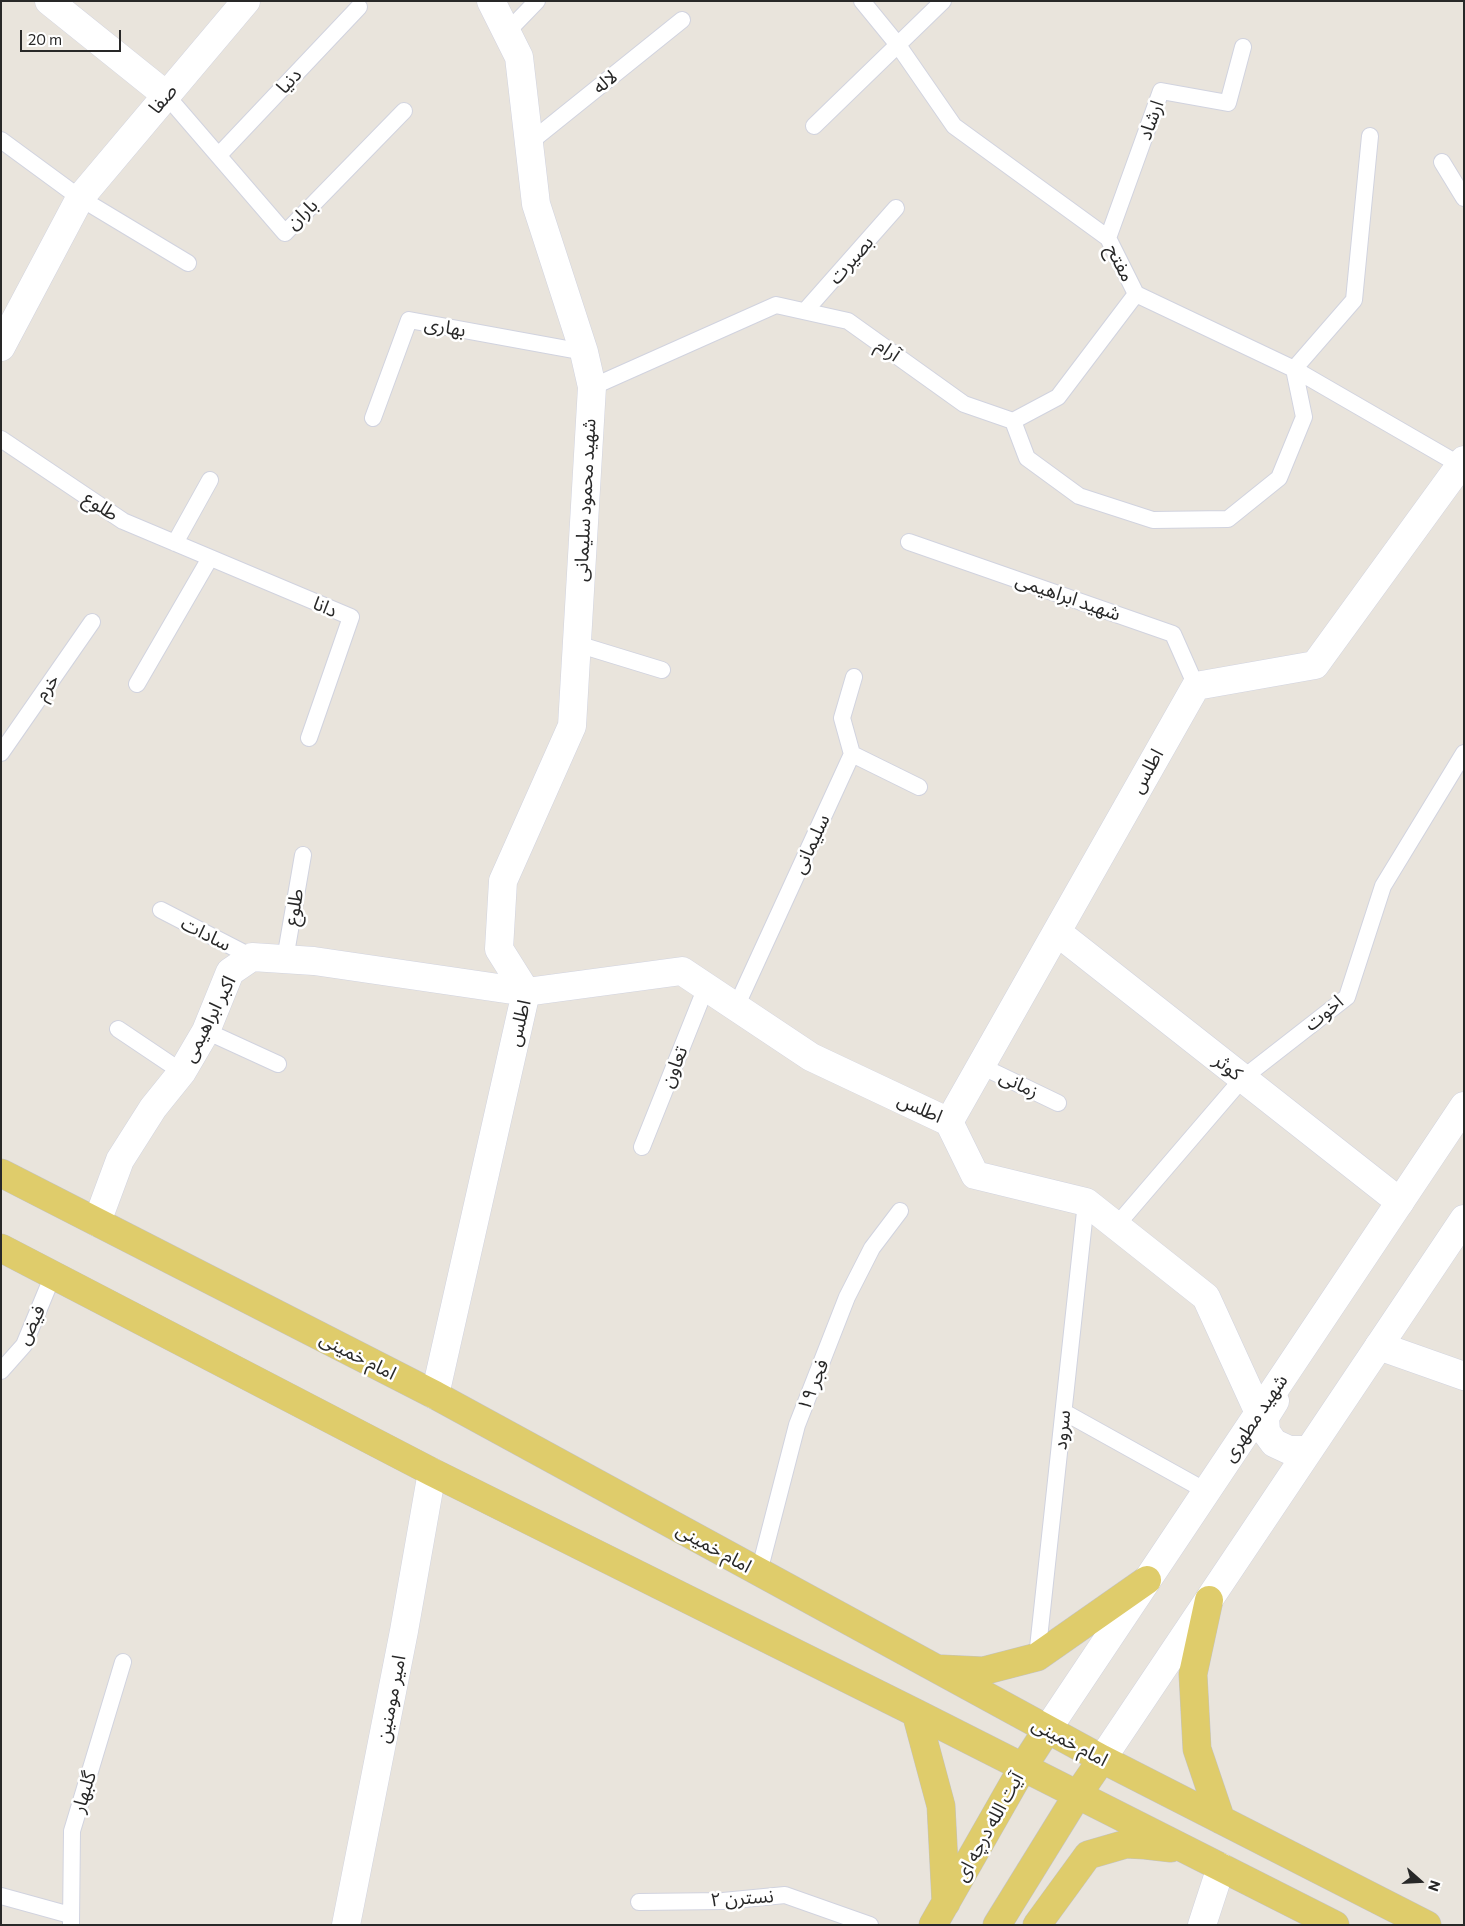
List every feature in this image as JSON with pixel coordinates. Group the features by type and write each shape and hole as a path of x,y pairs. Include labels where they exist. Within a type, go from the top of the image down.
{"main road":[{"name":"امام خمینی","path":"1,1173 435,1396 1047,1730 1427,1925"},
{"path":"1,1248 432,1472 1078,1794 1334,1925"},
{"path":"935,1669 983,1671 1038,1657 1147,1580"},
{"path":"1209,1600 1193,1674 1197,1749 1221,1820"},
{"path":"916,1713 941,1806 939,1914"},
{"name":"آیت الله درچه ای","path":"939,1914 1023,1767 1047,1730"},
{"path":"997,1925 1078,1794 1102,1759"},
{"path":"1037,1925 1088,1855 1126,1844 1190,1851"}],"street":[{"path":"49,1 166,95"},
{"name":"صفا","path":"1,347 80,198 246,1"},
{"name":"شهید محمود سلیمانی","path":"491,1 519,58 536,204 584,352 592,387 572,726 503,881 500,949 526,992"},
{"path":"1196,686 1315,665 1462,463"},
{"name":"اطلس","path":"435,1396 526,992 682,971 811,1057 949,1122 1196,686"},
{"name":"کوثر","path":"1057,932 1400,1202"},
{"name":"اکبر ابراهیمی","path":"96,1222 120,1160 153,1108 182,1072 206,1031 230,972 252,958 314,961 526,992"},
{"name":"شهید مطهری","path":"1047,1730 1464,1106"},
{"path":"949,1122 975,1175 1086,1202 1206,1297 1258,1413"},
{"path":"1102,1759 1464,1219"},
{"path":"1308,1450 1289,1450 1274,1443 1266,1432 1265,1417 1345,1284"},
{"path":"1379,1346 1464,1376"},
{"name":"امیر مومنین","path":"346,1925 404,1631 432,1472"},
{"path":"1202,1925 1222,1867"}],"lane":[{"path":"507,32 537,1"},
{"name":"مفتح","path":"862,1 898,45 954,126 1108,238 1136,294 1294,369 1462,463"},
{"path":"814,126 944,1"},
{"name":"دنیا","path":"219,155 359,7"},
{"name":"لاله","path":"529,143 682,20"},
{"name":"ارشاد","path":"1108,238 1161,91 1228,102 1243,47"},
{"name":"باران","path":"166,95 285,233 404,111"},
{"path":"1136,294 1058,397 1013,421 1027,458 1078,496 1153,520 1228,519 1279,478 1304,417 1294,369 1354,300 1370,136"},
{"path":"1,140 80,198 188,263"},
{"path":"1442,162 1464,198"},
{"name":"بصیرت","path":"805,311 896,208"},
{"name":"آرام","path":"592,387 776,305 848,321 964,404 1013,421"},
{"name":"بهاری","path":"373,418 409,320 584,352"},
{"name":"طلوع","path":"1,439 123,521 210,558"},
{"path":"175,543 210,480"},
{"name":"شهید ابراهیمی","path":"909,542 1173,634 1196,686"},
{"path":"137,684 210,558"},
{"name":"دانا","path":"210,558 351,618 309,738"},
{"name":"خرم","path":"1,753 92,622"},
{"path":"577,644 662,670"},
{"path":"854,677 842,718 852,754 919,787"},
{"name":"اخوت","path":"1116,1226 1243,1078 1347,997 1383,886 1464,753"},
{"name":"سلیمانی","path":"736,1007 852,754"},
{"name":"طلوع","path":"285,959 303,855"},
{"name":"سادات","path":"161,910 252,958"},
{"name":"تعاون","path":"642,1147 706,987"},
{"path":"118,1029 182,1072"},
{"path":"206,1031 278,1064"},
{"name":"زمانی","path":"981,1066 1058,1103"},
{"name":"سرود","path":"1038,1657 1086,1202"},
{"name":"فجر ۱۹","path":"759,1572 796,1425 847,1297 872,1248 900,1210"},
{"name":"فیض","path":"1,1371 24,1345 53,1275"},
{"path":"1064,1412 1206,1491"},
{"name":"گلبهار","path":"70,1920 72,1830 123,1662"},
{"name":"نسترن ۲","path":"639,1902 723,1900 785,1895 870,1925"},
{"path":"1,1896 70,1920"}]}
